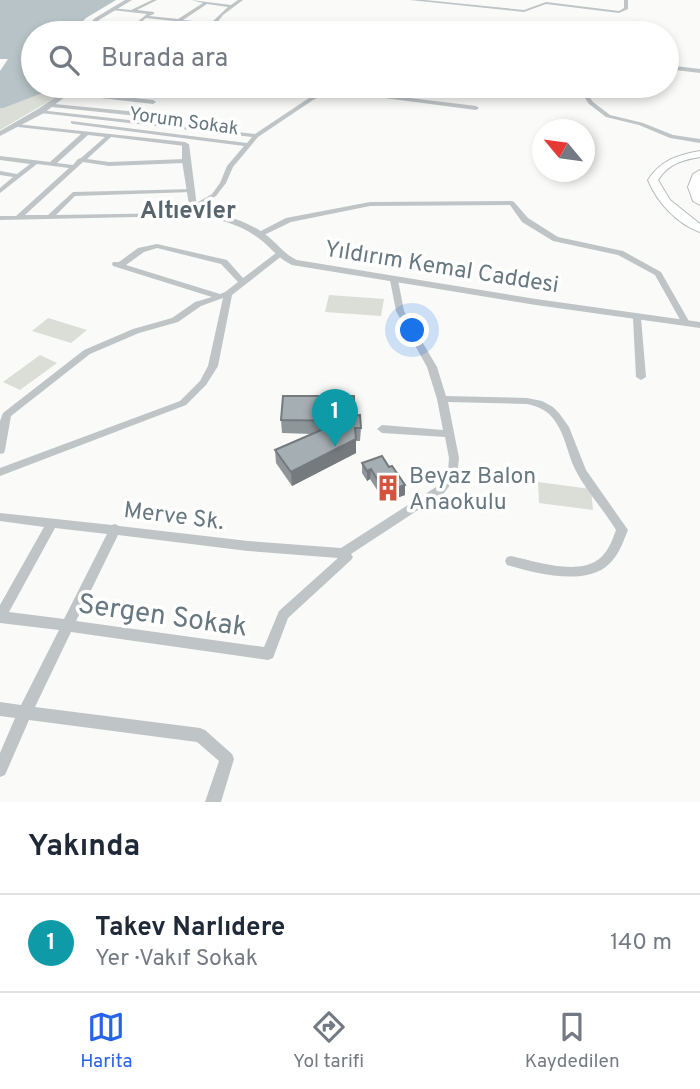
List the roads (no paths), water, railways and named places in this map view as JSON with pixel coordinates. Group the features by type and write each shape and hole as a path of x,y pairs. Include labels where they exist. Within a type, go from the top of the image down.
{"highway":[{"path":"700,174 694,182 694,191 700,201"}],"main road":[{"path":"700,154 670,162 659,169 653,180 667,204 700,229"}],"street":[{"path":"97,21 129,0"},
{"path":"132,11 155,0"},
{"path":"192,0 231,6"},
{"path":"215,21 241,0"},
{"path":"413,1 524,11 548,1 619,12 626,9 626,0"},
{"path":"112,9 179,21 207,2"},
{"path":"141,21 148,15 185,17"},
{"path":"679,68 700,71"},
{"path":"0,134 61,98"},
{"path":"115,98 153,102"},
{"path":"0,218 180,215 214,195 230,166 256,136 313,98"},
{"path":"406,98 476,108"},
{"path":"588,98 608,116 641,124 666,135 700,141"},
{"path":"50,106 138,114"},
{"path":"41,111 256,136"},
{"name":"Yorum Sokak","path":"73,122 128,127 249,145"},
{"path":"18,125 185,144 193,209"},
{"path":"51,165 86,133"},
{"path":"18,218 110,135"},
{"path":"0,158 74,167"},
{"path":"80,160 109,164 185,161"},
{"path":"0,191 35,163"},
{"path":"0,173 19,176"},
{"path":"49,218 73,194 192,190"},
{"path":"259,234 289,220 370,204 512,203 525,220 556,239 620,253 658,274 686,323"},
{"name":"Yıldırım Kemal Caddesi","path":"193,209 259,234 279,255 307,265 637,318 700,325"},
{"path":"224,295 117,264 141,250 157,246 224,262 243,284"},
{"path":"0,450 6,415 87,352 136,331 175,320 198,304 224,295 243,284 279,255"},
{"path":"343,553 440,491 453,473 442,399 432,367 400,311 394,280"},
{"path":"0,472 183,403 203,383 213,366 224,295"},
{"path":"637,318 641,376"},
{"path":"442,399 527,401 538,402 547,407 557,416 583,475 622,530 619,542 607,561 596,569 577,574 511,561"},
{"path":"382,429 449,434"},
{"name":"Merve Sk.","path":"0,517 248,546 343,553"},
{"path":"0,616 52,522"},
{"path":"0,770 24,714 115,529"},
{"name":"Sergen Sokak","path":"0,616 268,654 284,615 347,556 343,553"},
{"path":"0,709 200,735 227,759 213,802"}],"place":[{"name":"Takev Narlıdere","path":"335,447"},
{"name":"Beyaz Balon Anaokulu","path":"388,488"}],"district":[{"name":"Altıevler","path":"188,210"}]}
